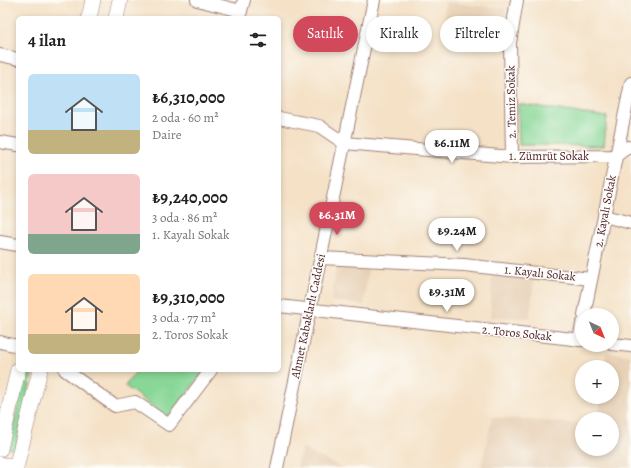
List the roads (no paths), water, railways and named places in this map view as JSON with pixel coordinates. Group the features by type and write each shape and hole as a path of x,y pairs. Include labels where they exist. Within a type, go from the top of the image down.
{"street":[{"path":"89,16 93,0"},
{"path":"116,16 120,0"},
{"path":"197,0 242,10"},
{"name":"Ahmet Kabaklarlı Caddesi","path":"277,468 374,0"},
{"name":"2. Temiz Sokak","path":"512,157 510,43 517,0"},
{"path":"0,55 16,59"},
{"name":"2. Kayalı Sokak","path":"585,308 631,83"},
{"name":"1. Zümrüt Sokak","path":"281,118 319,126 344,143 512,157 616,156 628,147 631,148"},
{"path":"0,142 16,145"},
{"path":"604,216 631,223"},
{"path":"0,242 16,245"},
{"name":"1. Kayalı Sokak","path":"320,258 464,264 591,279"},
{"name":"2. Toros Sokak","path":"281,306 575,339"},
{"path":"0,342 16,346"},
{"path":"619,345 631,346"},
{"path":"0,449 18,372"},
{"path":"0,464 16,468 40,372"},
{"path":"67,372 115,406 135,402 169,425 209,372"}]}
